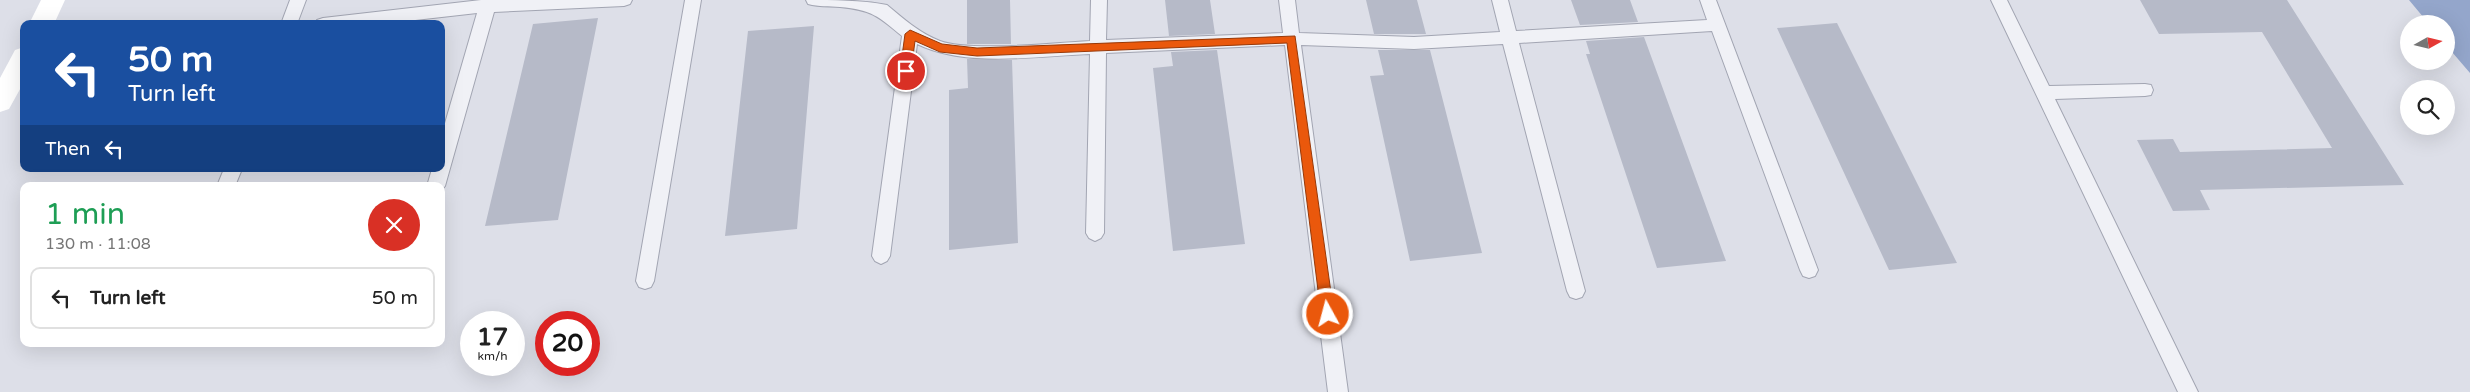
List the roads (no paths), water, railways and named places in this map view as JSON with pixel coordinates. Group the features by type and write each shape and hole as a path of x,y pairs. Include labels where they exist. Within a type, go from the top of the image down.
{"street":[{"path":"43,20 53,0"},
{"path":"0,102 20,64"}],"lane":[{"path":"290,20 298,0"},
{"path":"354,20 488,3 624,0"},
{"path":"645,281 693,0"},
{"path":"814,0 840,1 882,9 910,34 940,48 977,52 1292,39 1414,43 1717,25"},
{"path":"1095,233 1099,0"},
{"path":"1287,0 1338,392"},
{"path":"1500,0 1576,291"},
{"path":"1708,0 1809,270"},
{"path":"1999,0 2188,392"},
{"path":"445,154 488,3"},
{"path":"881,256 910,34"},
{"path":"2044,93 2145,90"}],"water":[{"path":"2409,0 2470,0 2470,73 2455,56 2455,15 2422,15"}]}
